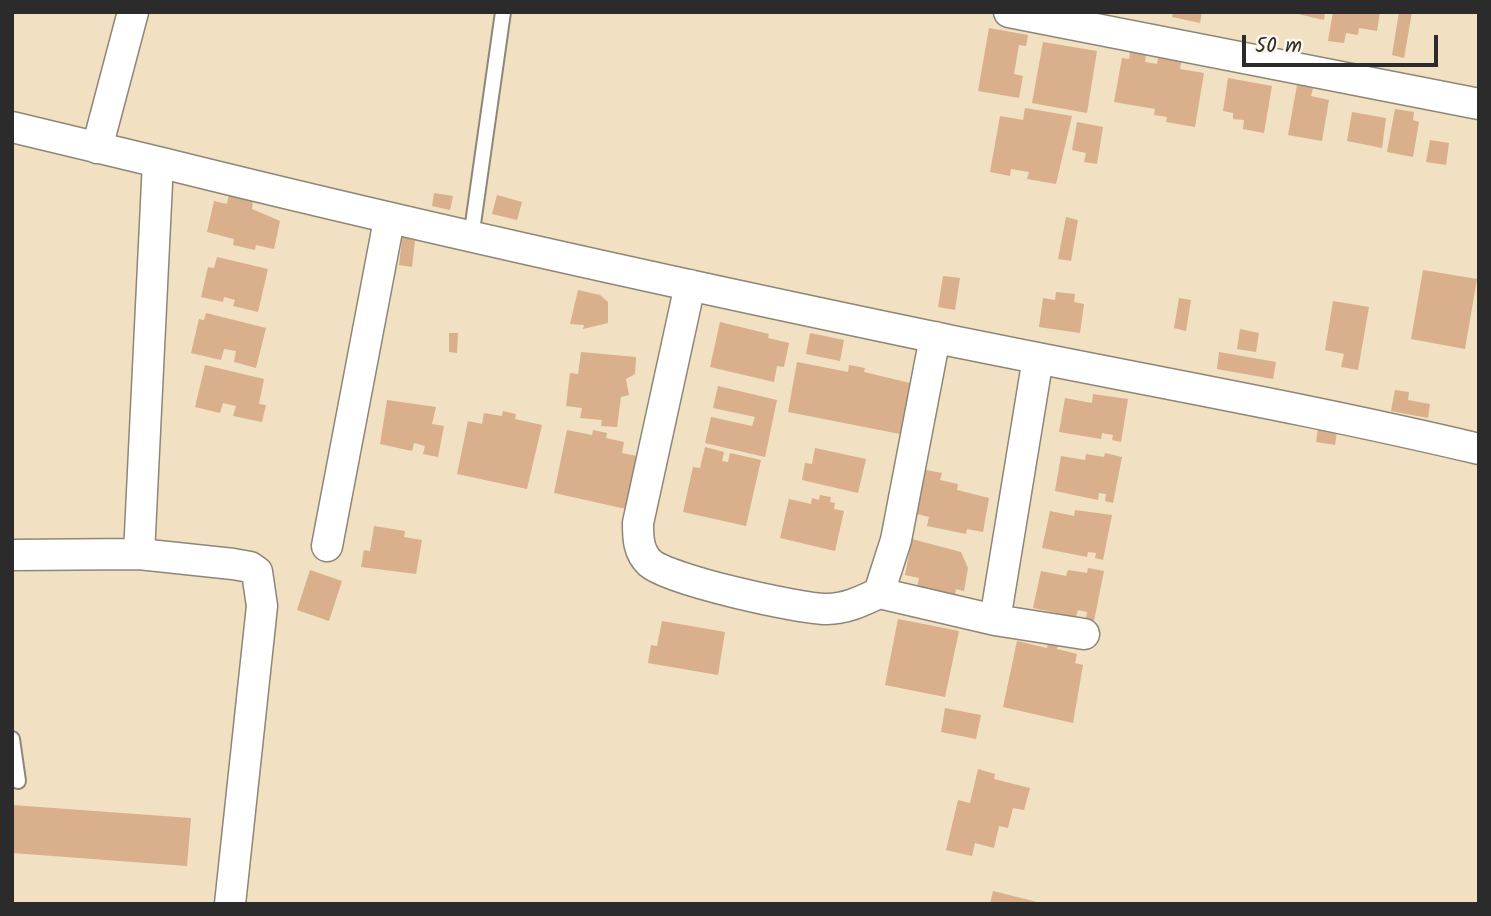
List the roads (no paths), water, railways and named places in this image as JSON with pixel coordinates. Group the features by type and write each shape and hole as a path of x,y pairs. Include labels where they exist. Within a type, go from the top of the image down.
{"street":[{"path":"97,148 133,12"},
{"path":"1009,12 1479,104"},
{"path":"12,128 471,238 935,337 1367,422 1479,449"},
{"path":"139,554 158,162"},
{"path":"327,546 389,220"},
{"path":"690,285 638,523 638,546 650,564 758,599 828,609 853,605 879,593 996,620 1084,634"},
{"path":"879,593 896,540 935,337"},
{"path":"996,620 1038,358"},
{"path":"12,555 139,554 250,567 257,572 262,606 230,904"}],"lane":[{"path":"471,238 503,12"},
{"path":"12,739 18,781"}]}
